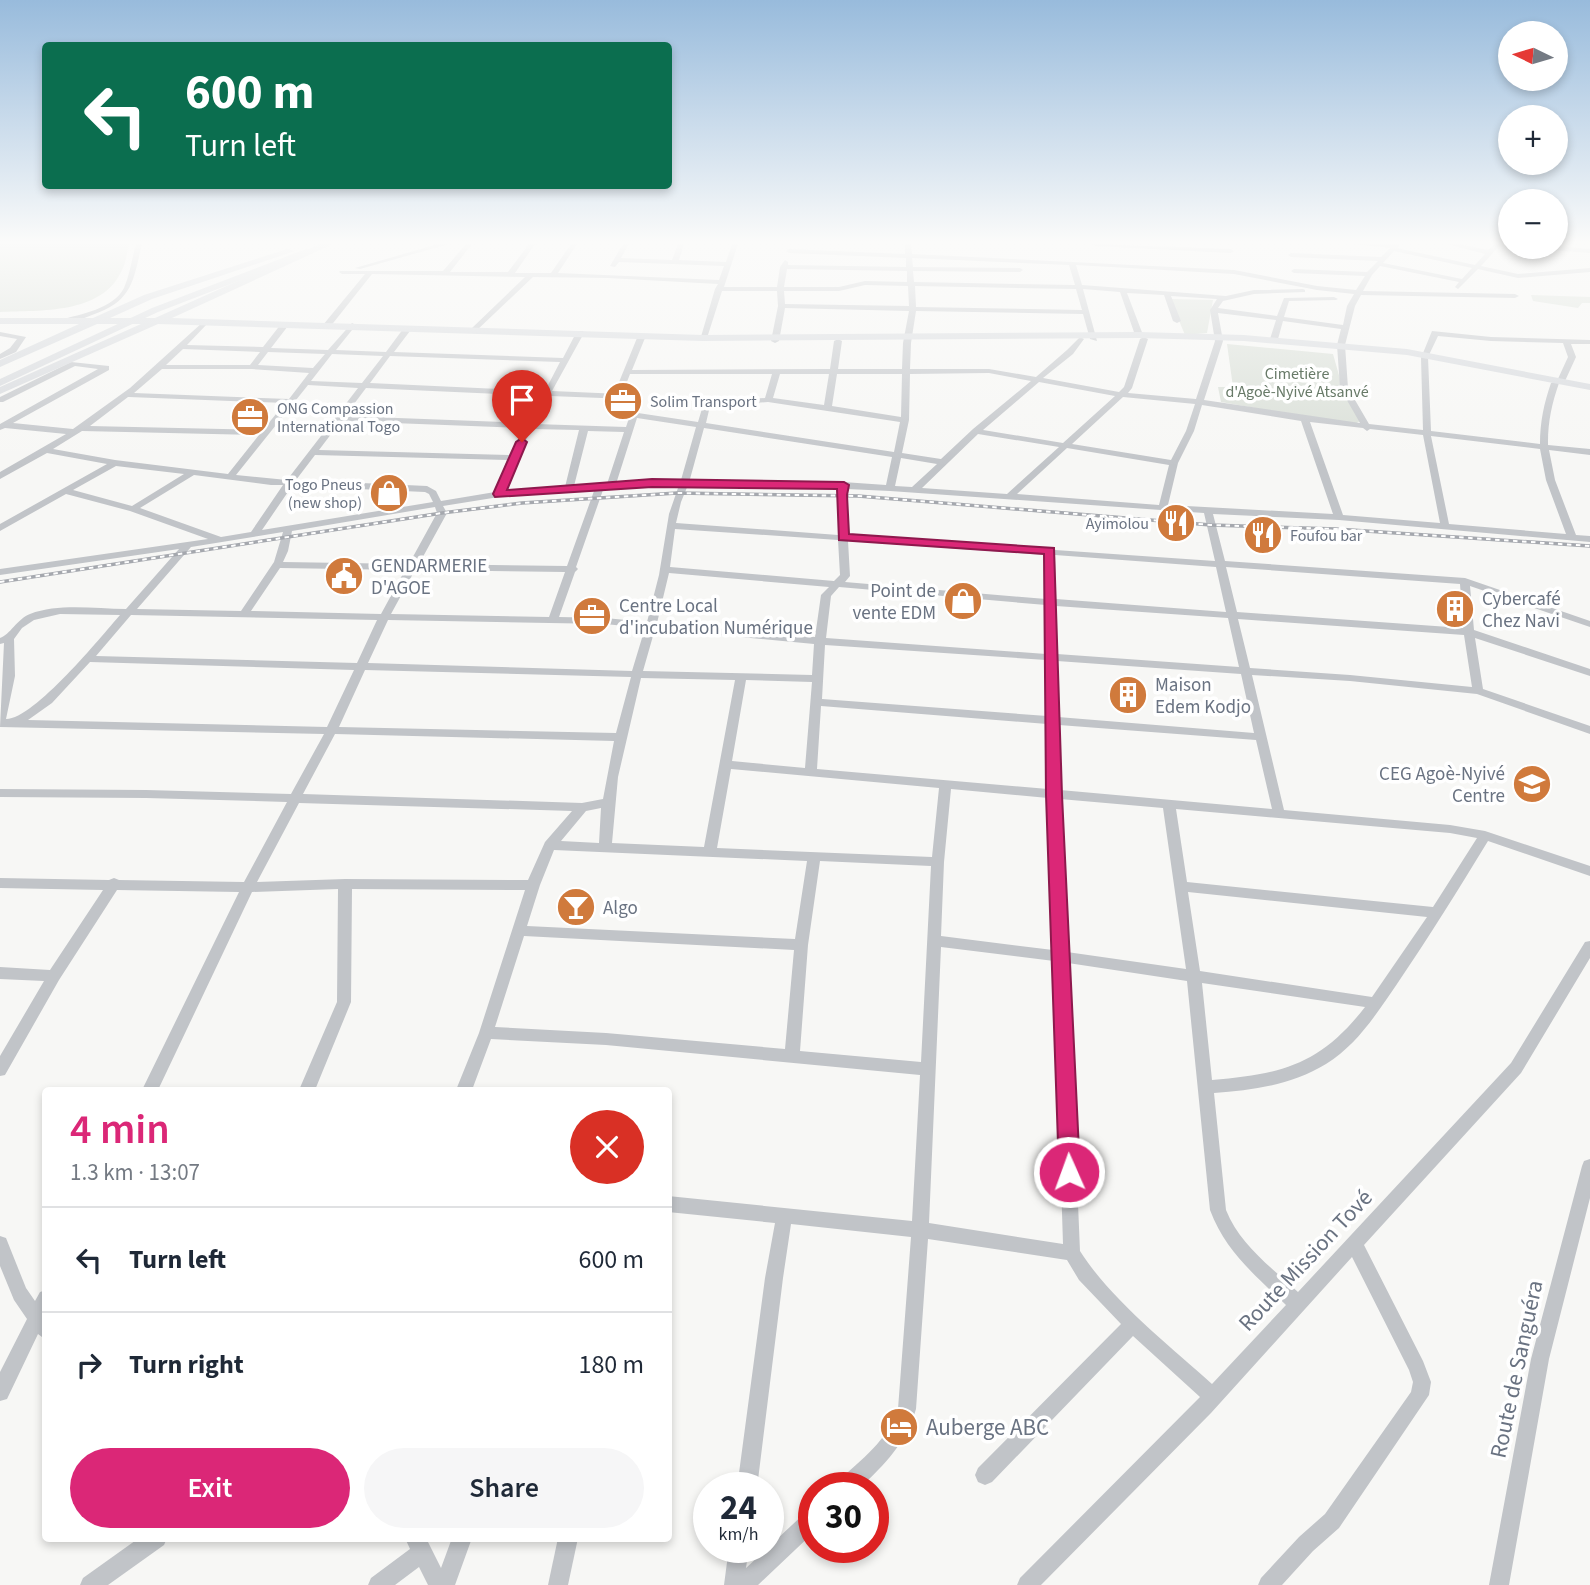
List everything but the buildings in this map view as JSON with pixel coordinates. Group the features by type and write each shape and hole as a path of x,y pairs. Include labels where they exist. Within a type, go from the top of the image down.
{"highway":[{"path":"0,364 99,318"},
{"path":"0,324 62,324 128,318"},
{"path":"62,324 81,326 137,318"},
{"path":"0,391 147,318"},
{"path":"164,318 203,324 475,330 641,338 908,340 1094,337"},
{"path":"235,318 406,331 838,341 1094,337 1274,339 1426,357 1590,388"},
{"path":"55,338 62,331 62,324"},
{"path":"1218,339 1341,346"}],"main road":[{"path":"0,381 83,340 145,318"}],"street":[{"path":"62,324 77,318"},
{"path":"327,325 333,318"},
{"path":"475,330 487,318"},
{"path":"702,338 709,318"},
{"path":"776,339 780,318"},
{"path":"890,488 905,420 906,370 912,318"},
{"path":"1088,318 1094,337"},
{"path":"1009,497 1130,383 1141,337 1134,318"},
{"path":"1163,507 1174,463 1190,431 1218,339 1215,318"},
{"path":"1273,318 1344,327"},
{"path":"1347,318 1341,346 1343,388 1367,428"},
{"path":"1274,339 1281,319"},
{"path":"0,476 48,451 129,395 163,367 203,324"},
{"path":"252,367 284,326"},
{"path":"230,477 350,327"},
{"path":"255,533 289,483 406,331"},
{"path":"1445,527 1427,435 1426,357 1435,333 1501,340 1590,342"},
{"path":"0,334 22,337 13,350 0,357"},
{"path":"499,494 512,458 550,394 579,335"},
{"path":"611,485 634,415 634,400 621,390 641,338"},
{"path":"915,489 976,431 1070,352 1080,339"},
{"path":"1566,340 1572,357 1546,404 1542,427 1548,473 1572,538"},
{"path":"828,408 838,341"},
{"path":"182,347 567,360"},
{"path":"0,400 72,365 106,368 2,426"},
{"path":"163,367 252,367 316,371"},
{"path":"628,372 975,370 1039,378 1118,394 1198,402 1367,428 1590,453"},
{"path":"768,400 777,372"},
{"path":"306,383 631,397"},
{"path":"129,395 290,401"},
{"path":"605,845 607,803 665,570 677,493 685,482 709,403 768,400 905,420"},
{"path":"634,415 943,462"},
{"path":"341,418 628,430"},
{"path":"1305,419 1339,517"},
{"path":"2,426 266,433"},
{"path":"569,489 584,428"},
{"path":"976,431 1174,463"},
{"path":"48,451 115,463 289,483 427,489 433,493 442,513 383,619 298,799 248,887 151,1087"},
{"path":"313,452 512,458"},
{"path":"0,528 115,463"},
{"path":"133,509 191,473"},
{"path":"0,572 188,545 499,494 685,482 915,489 1208,511 1339,517 1590,539"},
{"path":"811,771 826,594 845,576 841,495 844,485"},
{"path":"553,619 573,569 600,486"},
{"path":"65,491 133,509 218,539"},
{"path":"1208,511 1279,814"},
{"path":"673,526 1050,550 1219,565 1465,581 1590,624"},
{"path":"244,614 276,565 288,537 288,528"},
{"path":"17,722 48,700 188,545"},
{"path":"1050,550 1054,795 1073,1253 1085,1274 1133,1324 1212,1396"},
{"path":"276,565 412,569 573,569"},
{"path":"665,570 1049,602 1469,632 1590,673"},
{"path":"1465,581 1478,691"},
{"path":"622,737 0,722 9,677 4,640 20,624 43,613 553,619 652,624 820,641 1244,670 1478,691 1590,730"},
{"path":"87,659 818,679"},
{"path":"710,852 741,678"},
{"path":"817,702 1262,737"},
{"path":"727,765 1450,829 1485,835 1590,871"},
{"path":"861,1472 896,1437 903,1424 920,1230 938,862 945,786"},
{"path":"0,793 582,807 607,803"},
{"path":"1169,805 1194,977 1218,1210 1222,1225 1232,1240 1297,1303"},
{"path":"465,1087 486,1033 533,885 550,845 582,807"},
{"path":"1206,1087 1270,1082 1310,1066 1338,1048 1357,1029 1376,1003 1438,913 1485,835"},
{"path":"550,845 605,845 938,862"},
{"path":"792,1054 802,945 814,857"},
{"path":"0,883 248,887 345,884 533,885"},
{"path":"0,1070 54,976 114,883"},
{"path":"308,1087 344,1002 345,884"},
{"path":"1182,886 1438,913"},
{"path":"519,931 802,945"},
{"path":"936,941 1376,1003"},
{"name":"Route Mission Tové","path":"1027,1585 1212,1396 1516,1068 1568,978 1590,946"},
{"path":"1568,978 1590,965"},
{"path":"0,973 54,976"},
{"path":"486,1033 606,1039 792,1054 927,1069"},
{"name":"Route de Sanguéra","path":"1499,1585 1540,1359 1588,1178"},
{"path":"672,1204 920,1230 1073,1253"},
{"path":"749,1472 784,1218"},
{"path":"1268,1585 1306,1544 1332,1521 1420,1395 1422,1382 1417,1367 1354,1243"},
{"path":"0,1244 20,1294 40,1324 0,1392"},
{"path":"985,1475 1133,1324"},
{"path":"741,1585 798,1533"},
{"path":"90,1585 146,1542"},
{"path":"445,1585 461,1542"},
{"path":"558,1585 567,1542"},
{"path":"378,1585 418,1545 439,1585"},
{"path":"740,1563 741,1585"}],"green space":[{"path":"1178,318 1210,318 1207,333 1185,335"},
{"name":"Cimetière d'Agoè-Nyivé Atsanvé","path":"1227,344 1333,354 1344,393 1362,420 1353,425 1221,402 1218,387 1233,387"}],"railway":[{"path":"0,582 442,513 522,503 677,493 858,496 1211,525 1336,529 1590,546"}],"place":[{"name":"Solim Transport","path":"623,401"},
{"name":"ONG Compassion International Togo","path":"250,417"},
{"name":"Togo Pneus (new shop)","path":"389,493"},
{"name":"Ayimolou","path":"1176,523"},
{"name":"Foufou bar","path":"1263,535"},
{"name":"GENDARMERIE D'AGOE","path":"344,576"},
{"name":"Point de vente EDM","path":"963,601"},
{"name":"Cybercafé Chez Navi","path":"1455,609"},
{"name":"Centre Local d'incubation Numérique","path":"592,616"},
{"name":"Maison Edem Kodjo","path":"1128,695"},
{"name":"CEG Agoè-Nyivé Centre","path":"1532,784"},
{"name":"Algo","path":"576,907"},
{"name":"Auberge ABC","path":"899,1427"}],"route":[{"path":"522,442 512,458 499,494 685,482 844,485 841,495 843,538 1050,550 1054,795 1069,1172"}]}
